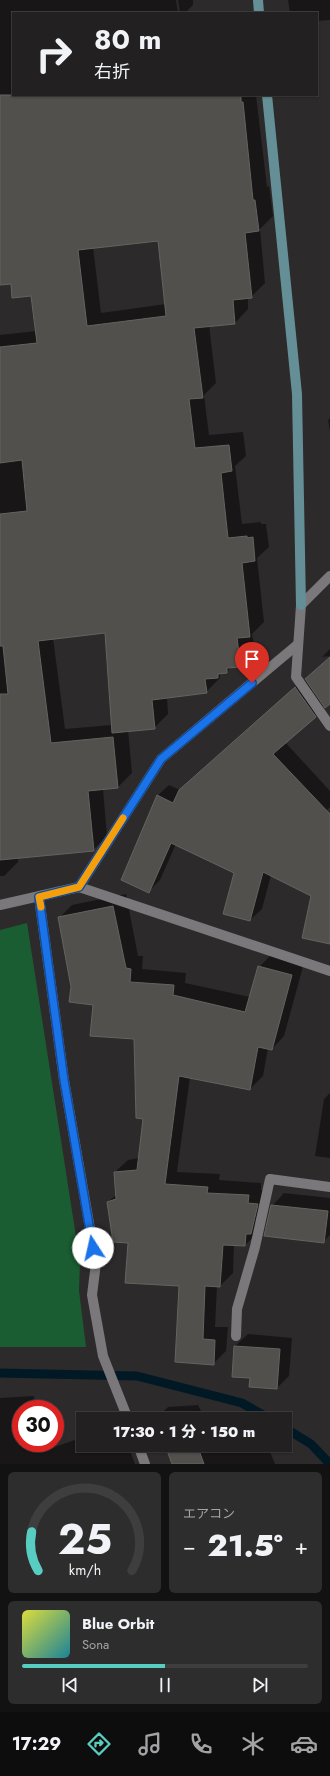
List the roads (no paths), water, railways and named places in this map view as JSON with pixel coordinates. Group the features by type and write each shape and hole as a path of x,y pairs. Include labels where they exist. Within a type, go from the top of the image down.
{"street":[{"path":"258,0 259,12"},
{"path":"267,96 297,394 301,605 297,645 296,677 330,726"},
{"path":"301,605 330,576"},
{"path":"79,887 161,759 297,645"},
{"path":"0,905 79,887 330,971"},
{"path":"39,897 64,1080 96,1263 92,1295 103,1356 125,1412"},
{"path":"236,1336 236,1309 255,1247 270,1179 330,1187"},
{"path":"141,1452 145,1464"}],"waterway":[{"path":"0,1373 137,1376 242,1403 258,1412"},
{"path":"292,1432 311,1444 330,1464"}]}
